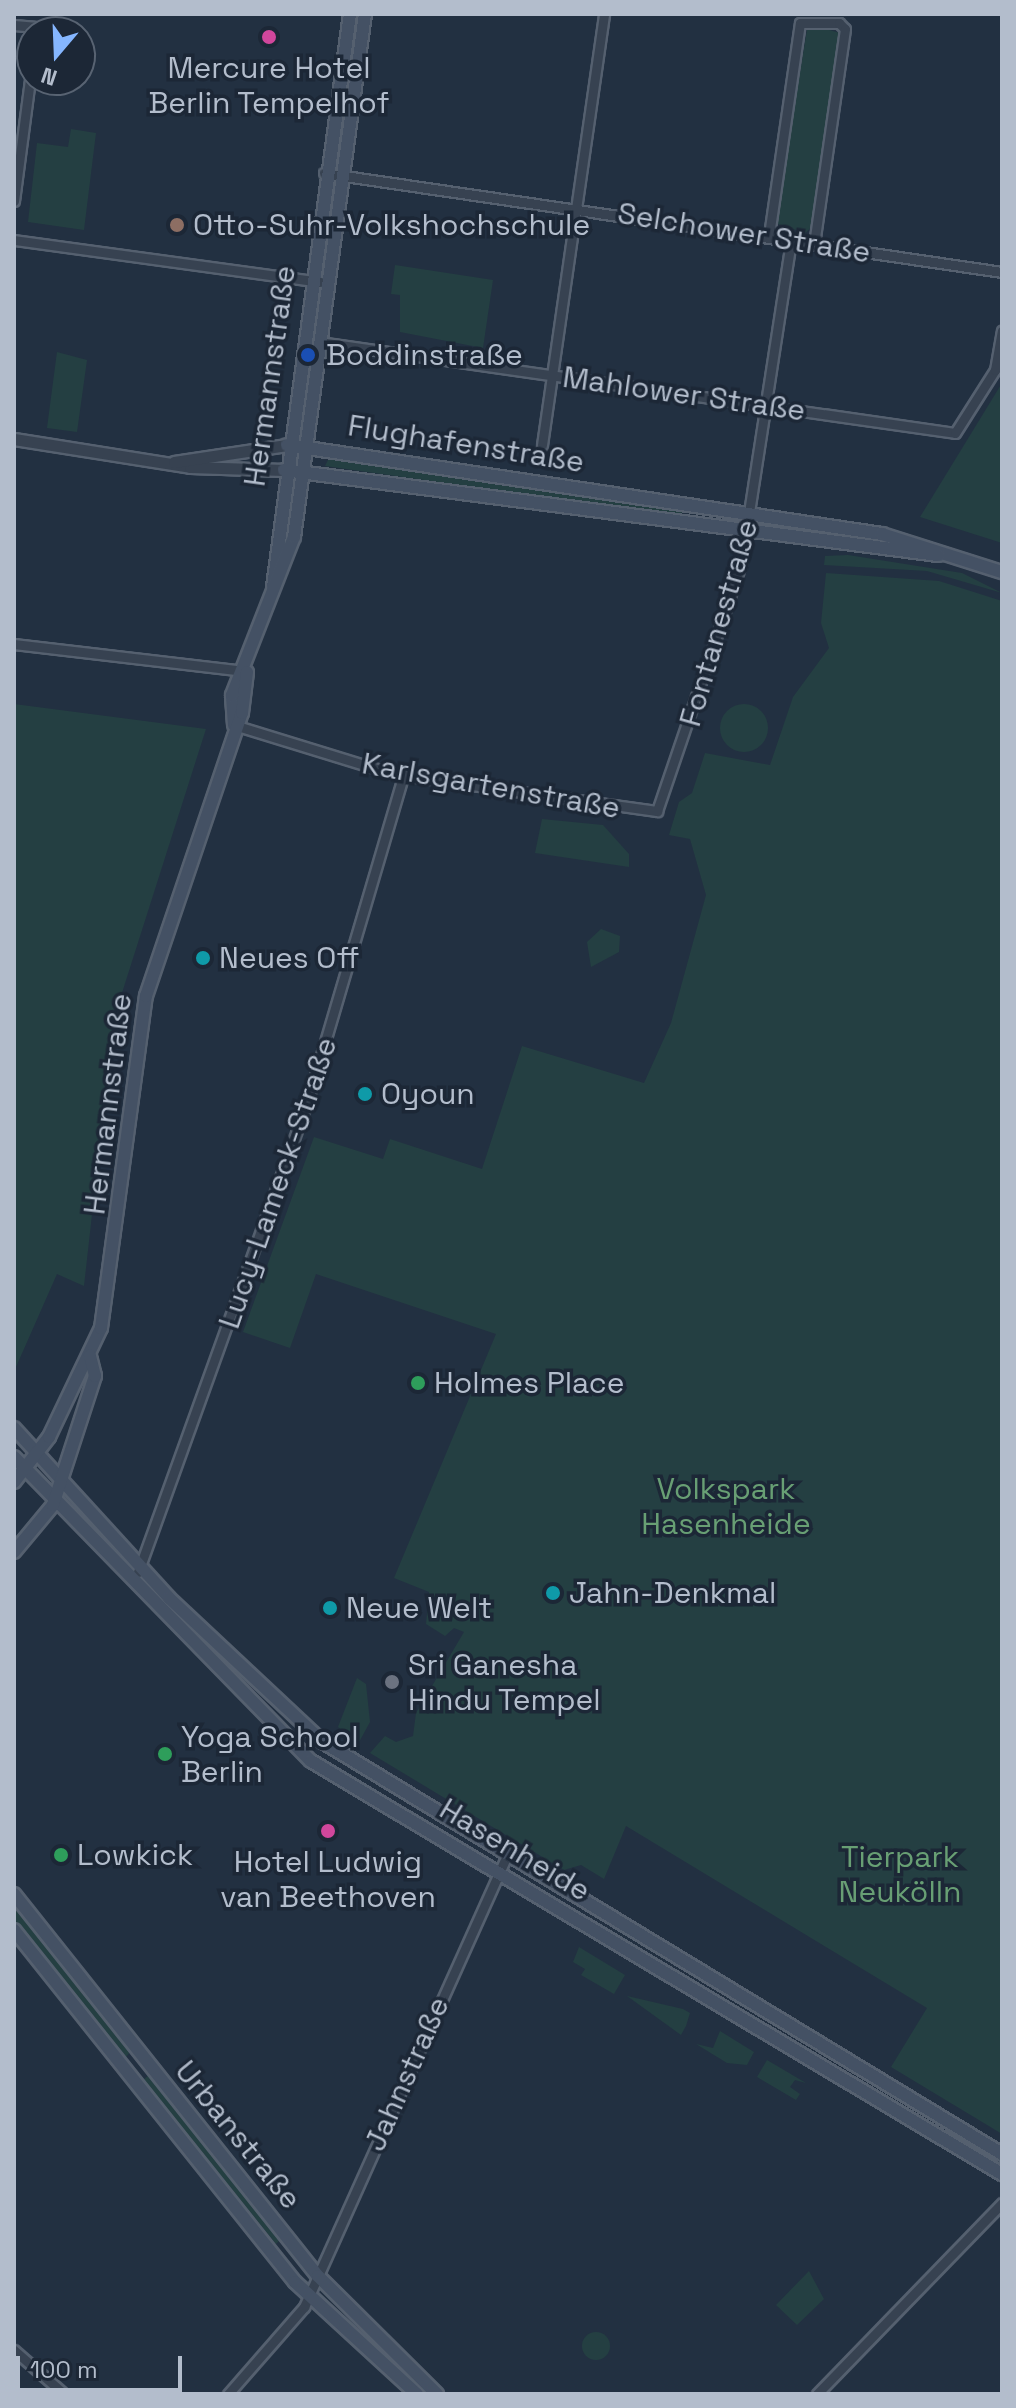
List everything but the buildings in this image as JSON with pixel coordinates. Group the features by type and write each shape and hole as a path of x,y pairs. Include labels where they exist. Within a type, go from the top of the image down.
{"main road":[{"name":"Hermannstraße","path":"273,587 287,445 324,173 350,14"},
{"name":"Hermannstraße","path":"14,1482 37,1457 90,1356 111,1283 146,996 234,725 246,701 247,672 273,587 294,537 365,14"},
{"name":"Flughafenstraße","path":"287,445 901,537 951,556"},
{"name":"Flughafenstraße","path":"284,470 304,470 747,535 951,556"},
{"path":"689,526 692,504"},
{"path":"951,556 1002,572"},
{"name":"Hermannstraße","path":"14,1552 53,1505 95,1376 90,1356"},
{"name":"Hasenheide","path":"14,1428 60,1486 141,1568 295,1716 337,1751 1002,2154"},
{"name":"Hasenheide","path":"14,1457 53,1505 269,1724 320,1767 458,1846 1002,2174"},
{"path":"269,1724 295,1716"},
{"path":"458,1846 467,1831"},
{"name":"Urbanstraße","path":"14,1894 318,2276 437,2394"},
{"name":"Urbanstraße","path":"14,1930 274,2255 310,2294 417,2394"},
{"path":"125,2069 142,2056"},
{"path":"968,2153 977,2138"},
{"path":"274,2255 291,2242"}],"street":[{"path":"542,445 604,14"},
{"path":"769,235 800,23 839,23 845,29 814,244"},
{"path":"14,201 27,96"},
{"path":"324,173 343,176"},
{"name":"Selchower Straße","path":"343,176 769,235 1002,272"},
{"path":"14,240 327,282"},
{"name":"Fontanestraße","path":"657,811 747,535 791,240"},
{"name":"Mahlower Straße","path":"319,342 955,433 995,370 1002,331"},
{"name":"Flughafenstraße","path":"14,439 172,462 284,470"},
{"name":"Flughafenstraße","path":"172,462 287,445"},
{"path":"14,644 247,672"},
{"name":"Karlsgartenstraße","path":"234,725 403,776 657,811"},
{"name":"Lucy-Lameck-Straße","path":"130,1581 141,1568 317,1072 403,797 403,776"},
{"name":"Jahnstraße","path":"228,2394 310,2294 507,1855"},
{"path":"817,2394 1002,2203"},
{"path":"14,2350 64,2394"}],"green space":[{"path":"808,24 840,33 812,227 805,233 775,223"},
{"path":"71,129 96,133 84,230 28,222 37,143 68,147"},
{"path":"395,265 493,280 483,348 400,332 400,295 391,294"},
{"path":"57,352 87,360 77,432 47,428"},
{"path":"1002,383 1002,543 920,517"},
{"path":"329,458 681,511 684,517 325,466"},
{"path":"848,555 962,573 1002,593 927,571 824,565 825,556"},
{"name":"Volkspark Hasenheide","path":"826,573 939,581 1002,601 1002,2134 891,2067 927,2008 626,1826 604,1879 581,1865 564,1870 370,1753 385,1736 396,1742 413,1736 416,1713 464,1632 454,1628 445,1636 426,1624 429,1592 394,1578 496,1334 316,1274 290,1348 243,1332 314,1137 383,1159 390,1139 482,1169 522,1046 644,1083 671,1023 706,895 690,839 669,835 679,802 692,793 705,753 770,765 793,697 829,648 821,623"},
{"path":"14,704 206,729 114,1018 84,1286 57,1274 16,1367"},
{"path":"744,704 753,705 761,711 767,719 767,737 761,745 753,751 744,752 735,751 727,745 721,737 720,728 721,719 727,711 735,705"},
{"path":"542,819 603,825 629,854 629,867 535,853"},
{"path":"601,929 620,936 619,952 591,967 587,942"},
{"path":"357,1678 366,1684 370,1722 358,1744 338,1727"},
{"path":"14,1904 131,2051 126,2057 14,1919"},
{"path":"579,1947 625,1975 614,1994 581,1975 585,1969 573,1962"},
{"path":"627,1996 690,2013 681,2035"},
{"path":"720,2031 754,2052 747,2065 727,2063 696,2044 713,2048"},
{"path":"767,2060 806,2083 795,2080 790,2087 800,2094 796,2100 757,2077"},
{"path":"150,2074 281,2239 276,2244 143,2080"},
{"path":"809,2271 824,2299 797,2325 776,2305"},
{"path":"596,2332 606,2336 610,2346 606,2356 596,2360 586,2356 582,2346 586,2336"}],"place":[{"name":"Mercure Hotel Berlin Tempelhof","path":"269,37"},
{"name":"Otto-Suhr-Volkshochschule","path":"177,225"},
{"name":"Boddinstraße","path":"308,355"},
{"name":"Neues Off","path":"203,958"},
{"name":"Oyoun","path":"365,1094"},
{"name":"Holmes Place","path":"418,1383"},
{"name":"Jahn-Denkmal","path":"553,1593"},
{"name":"Neue Welt","path":"330,1608"},
{"name":"Sri Ganesha Hindu Tempel","path":"392,1682"},
{"name":"Yoga School Berlin","path":"165,1754"},
{"name":"Hotel Ludwig van Beethoven","path":"328,1831"},
{"name":"Lowkick","path":"61,1855"}],"park label":[{"name":"Tierpark Neukölln","path":"900,1874"}]}
